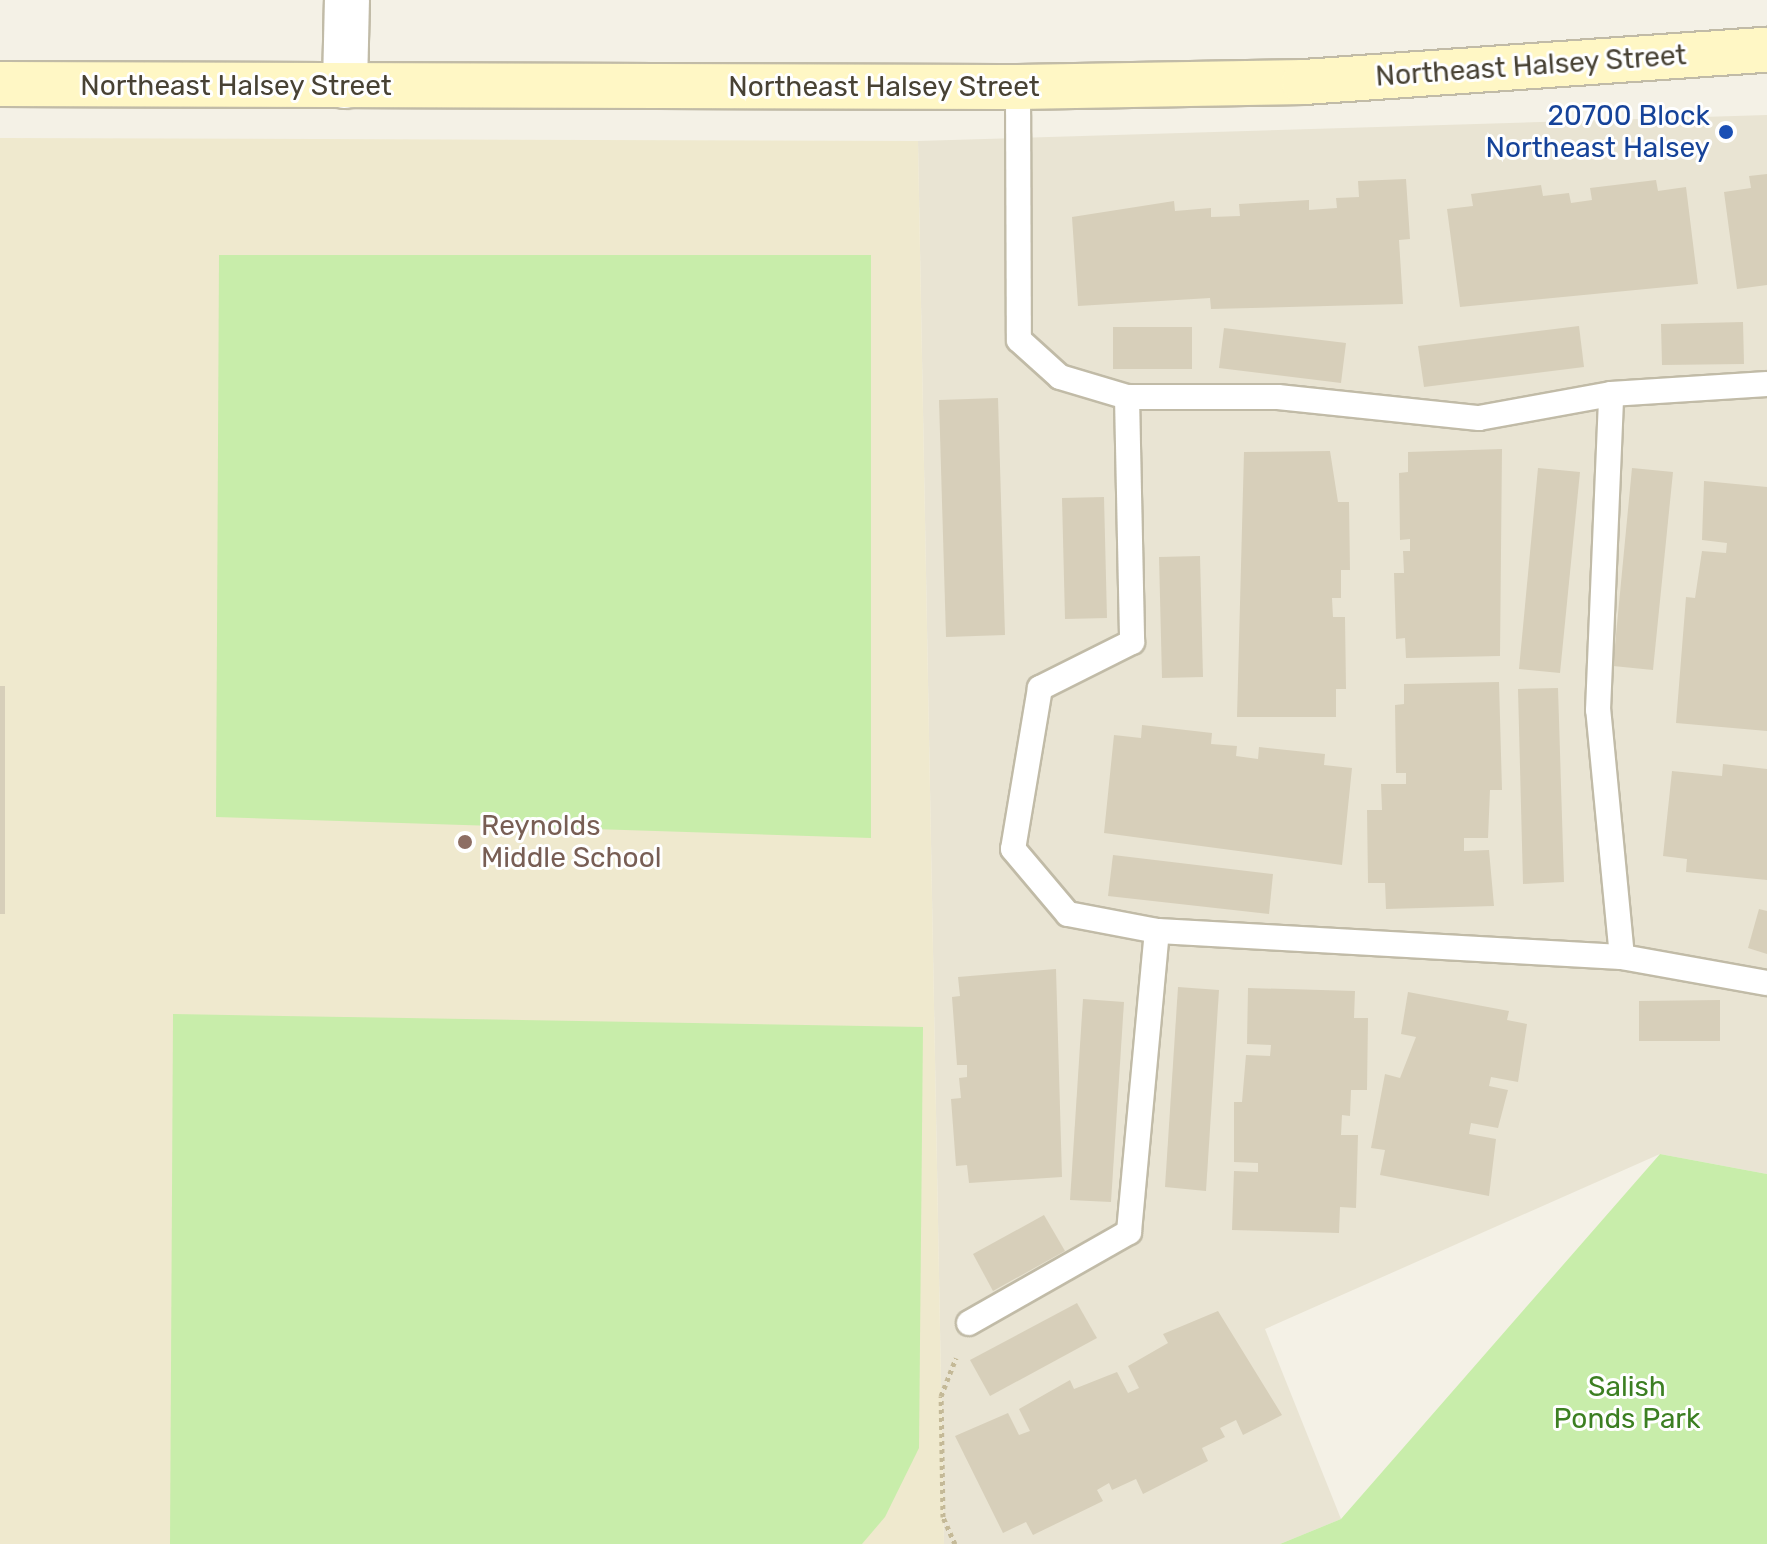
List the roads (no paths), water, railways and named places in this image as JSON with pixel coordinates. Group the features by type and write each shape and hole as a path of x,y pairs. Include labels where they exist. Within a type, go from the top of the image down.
{"street":[{"path":"345,86 347,0"},
{"name":"Northeast Halsey Street","path":"0,84 1018,87 1304,82 1767,50"}],"lane":[{"path":"1018,87 1019,340 1060,377 1127,397 1278,397 1479,418 1611,394 1767,384"},
{"path":"1611,394 1598,710 1622,957"},
{"path":"1127,397 1132,642 1040,688 1013,849 1068,914 1157,931 1622,957 1767,983"},
{"path":"969,1323 1129,1232 1157,931"}],"place":[{"name":"20700 Block Northeast Halsey","path":"1726,132"},
{"name":"Reynolds Middle School","path":"465,842"}],"park label":[{"name":"Salish Ponds Park","path":"1627,1403"}]}
